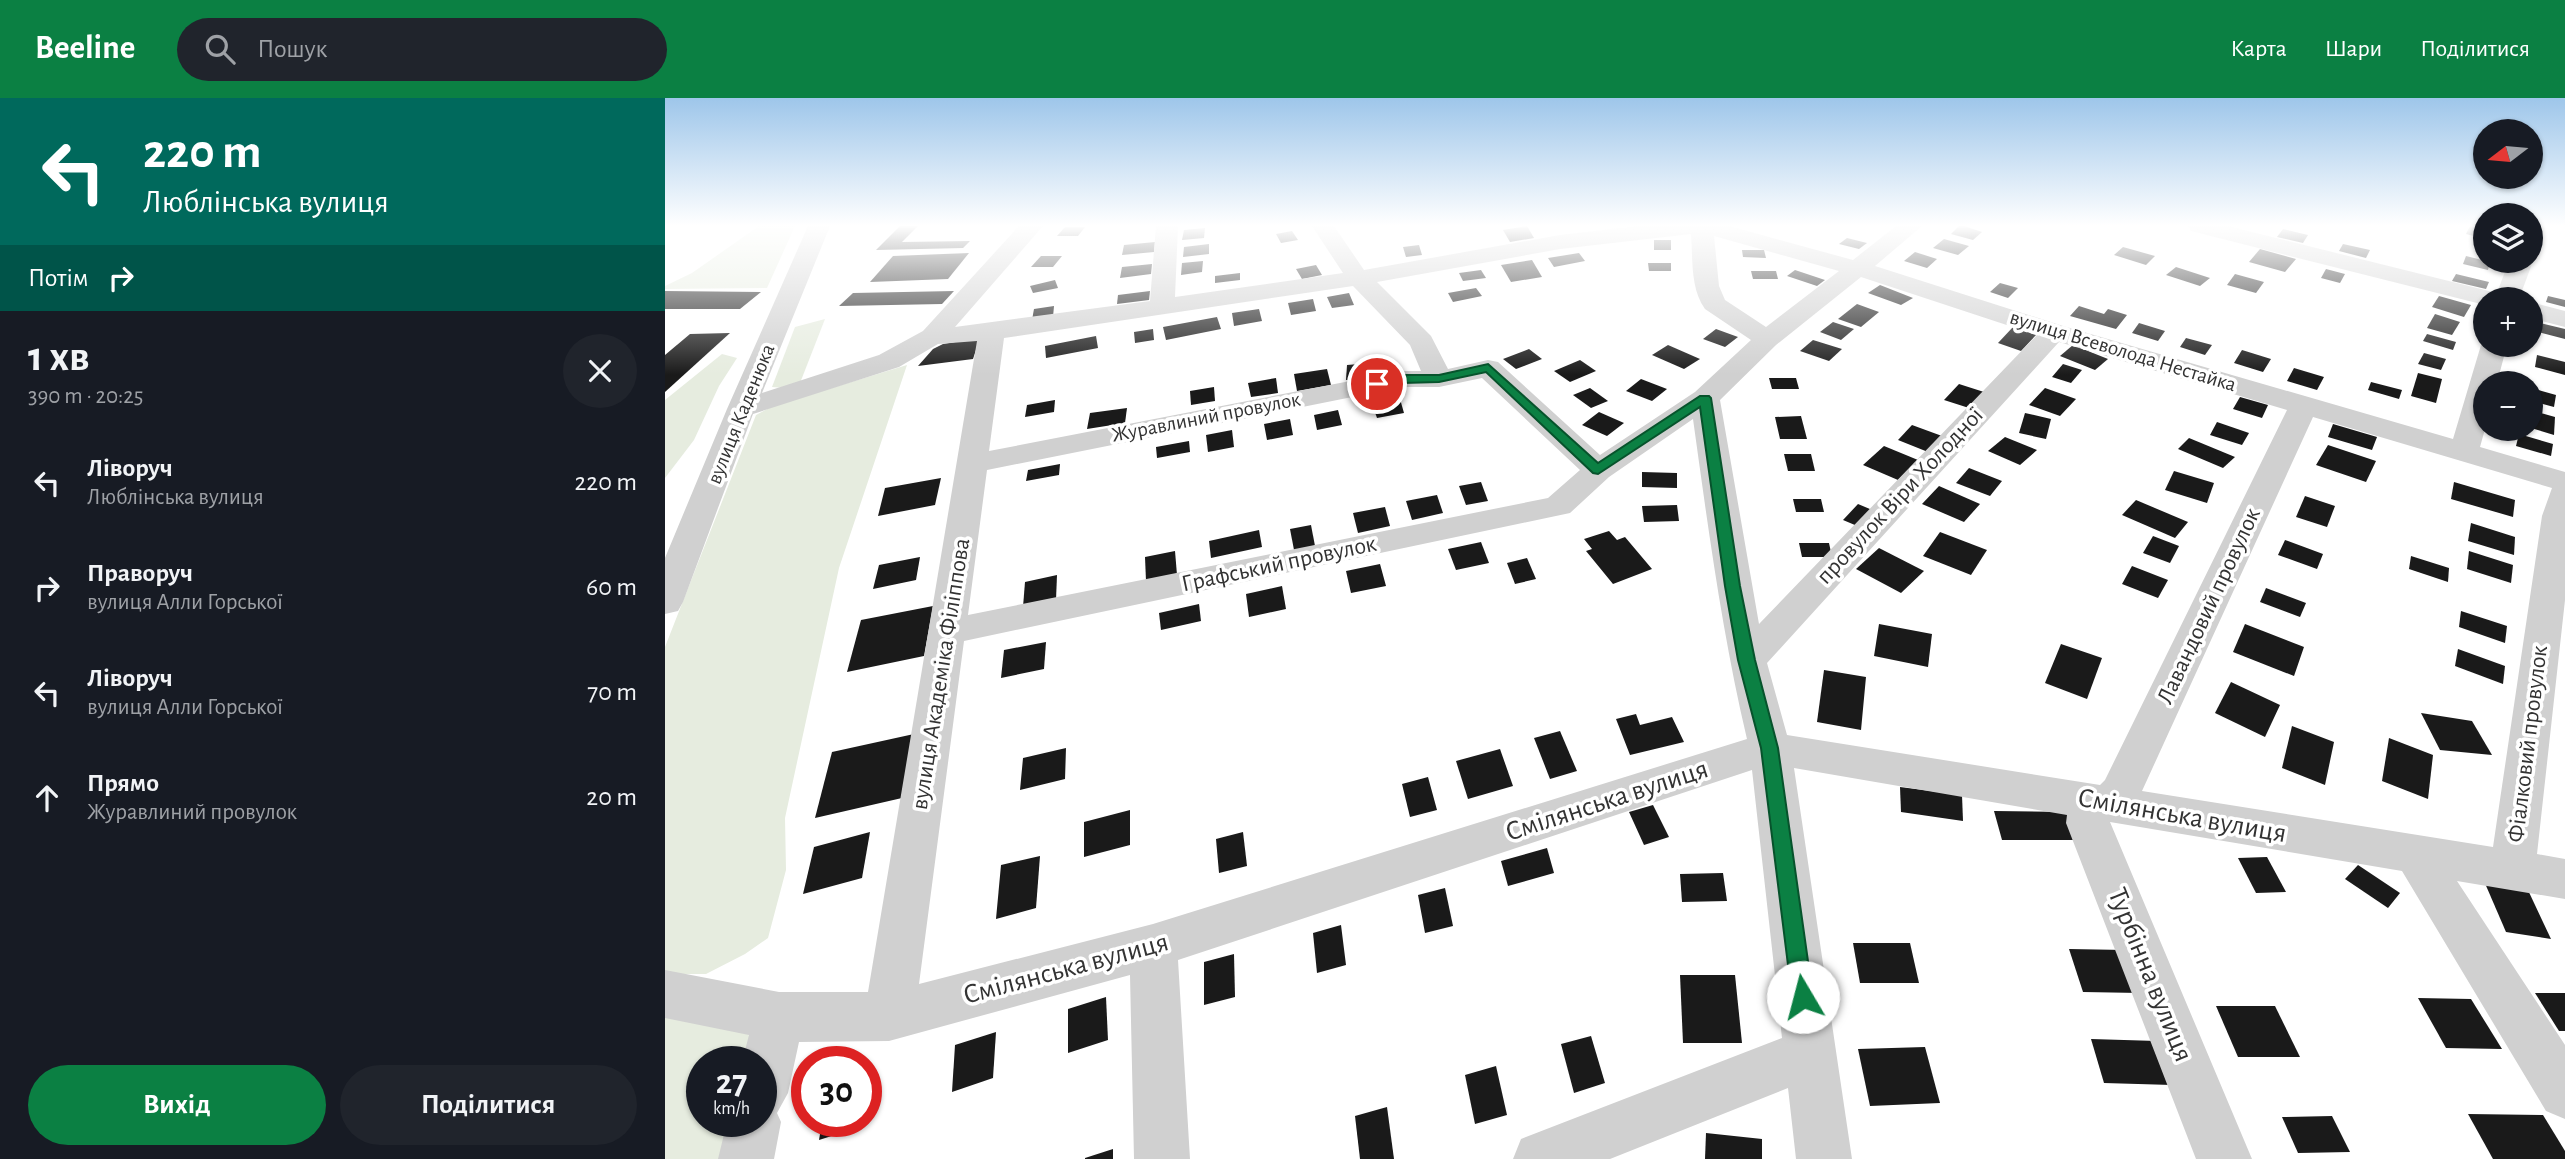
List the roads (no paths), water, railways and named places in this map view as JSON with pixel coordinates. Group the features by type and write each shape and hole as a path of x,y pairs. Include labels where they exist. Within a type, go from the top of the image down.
{"street":[{"name":"вулиця Каденюка","path":"665,602 798,276"},
{"path":"741,410 889,360 932,337 987,276"},
{"path":"1162,307 1164,276"},
{"name":"вулиця Всеволода Нестайка","path":"932,337 992,332 1369,276"},
{"path":"1706,276 1714,304 1767,339"},
{"name":"Графський провулок","path":"947,632 1559,506 1598,470 1705,398 1767,339 1847,276"},
{"name":"вулиця Всеволода Нестайка","path":"1880,276 2054,332 2464,452 2563,503"},
{"path":"2396,276 2473,295"},
{"path":"1358,278 1422,342 1439,379"},
{"path":"2543,313 2565,319"},
{"name":"вулиця Академіка Філіппова","path":"889,1016 992,332"},
{"name":"провулок Віри Холодної","path":"1747,660 2054,332"},
{"path":"2464,452 2491,357"},
{"name":"Журавлиний провулок","path":"973,463 1402,379 1439,379 1488,368 1598,470"},
{"path":"1705,398 1733,586 1747,660 1770,748 1824,1159"},
{"name":"Лавандовий провулок","path":"2108,803 2120,792 2304,405"},
{"name":"Фіалковий провулок","path":"2512,871 2563,503"},
{"name":"Смілянська вулиця","path":"665,994 779,1017 823,1019 889,1016 1153,946 1770,748 2417,857 2565,879"},
{"name":"Турбінна вулиця","path":"2108,803 2089,810 2088,823 2224,1159"},
{"path":"2417,857 2565,1092"},
{"path":"1153,946 1162,1159"},
{"path":"772,1046 779,1017"},
{"path":"1541,1159 1810,1053"},
{"path":"745,1159 750,1137"}]}
